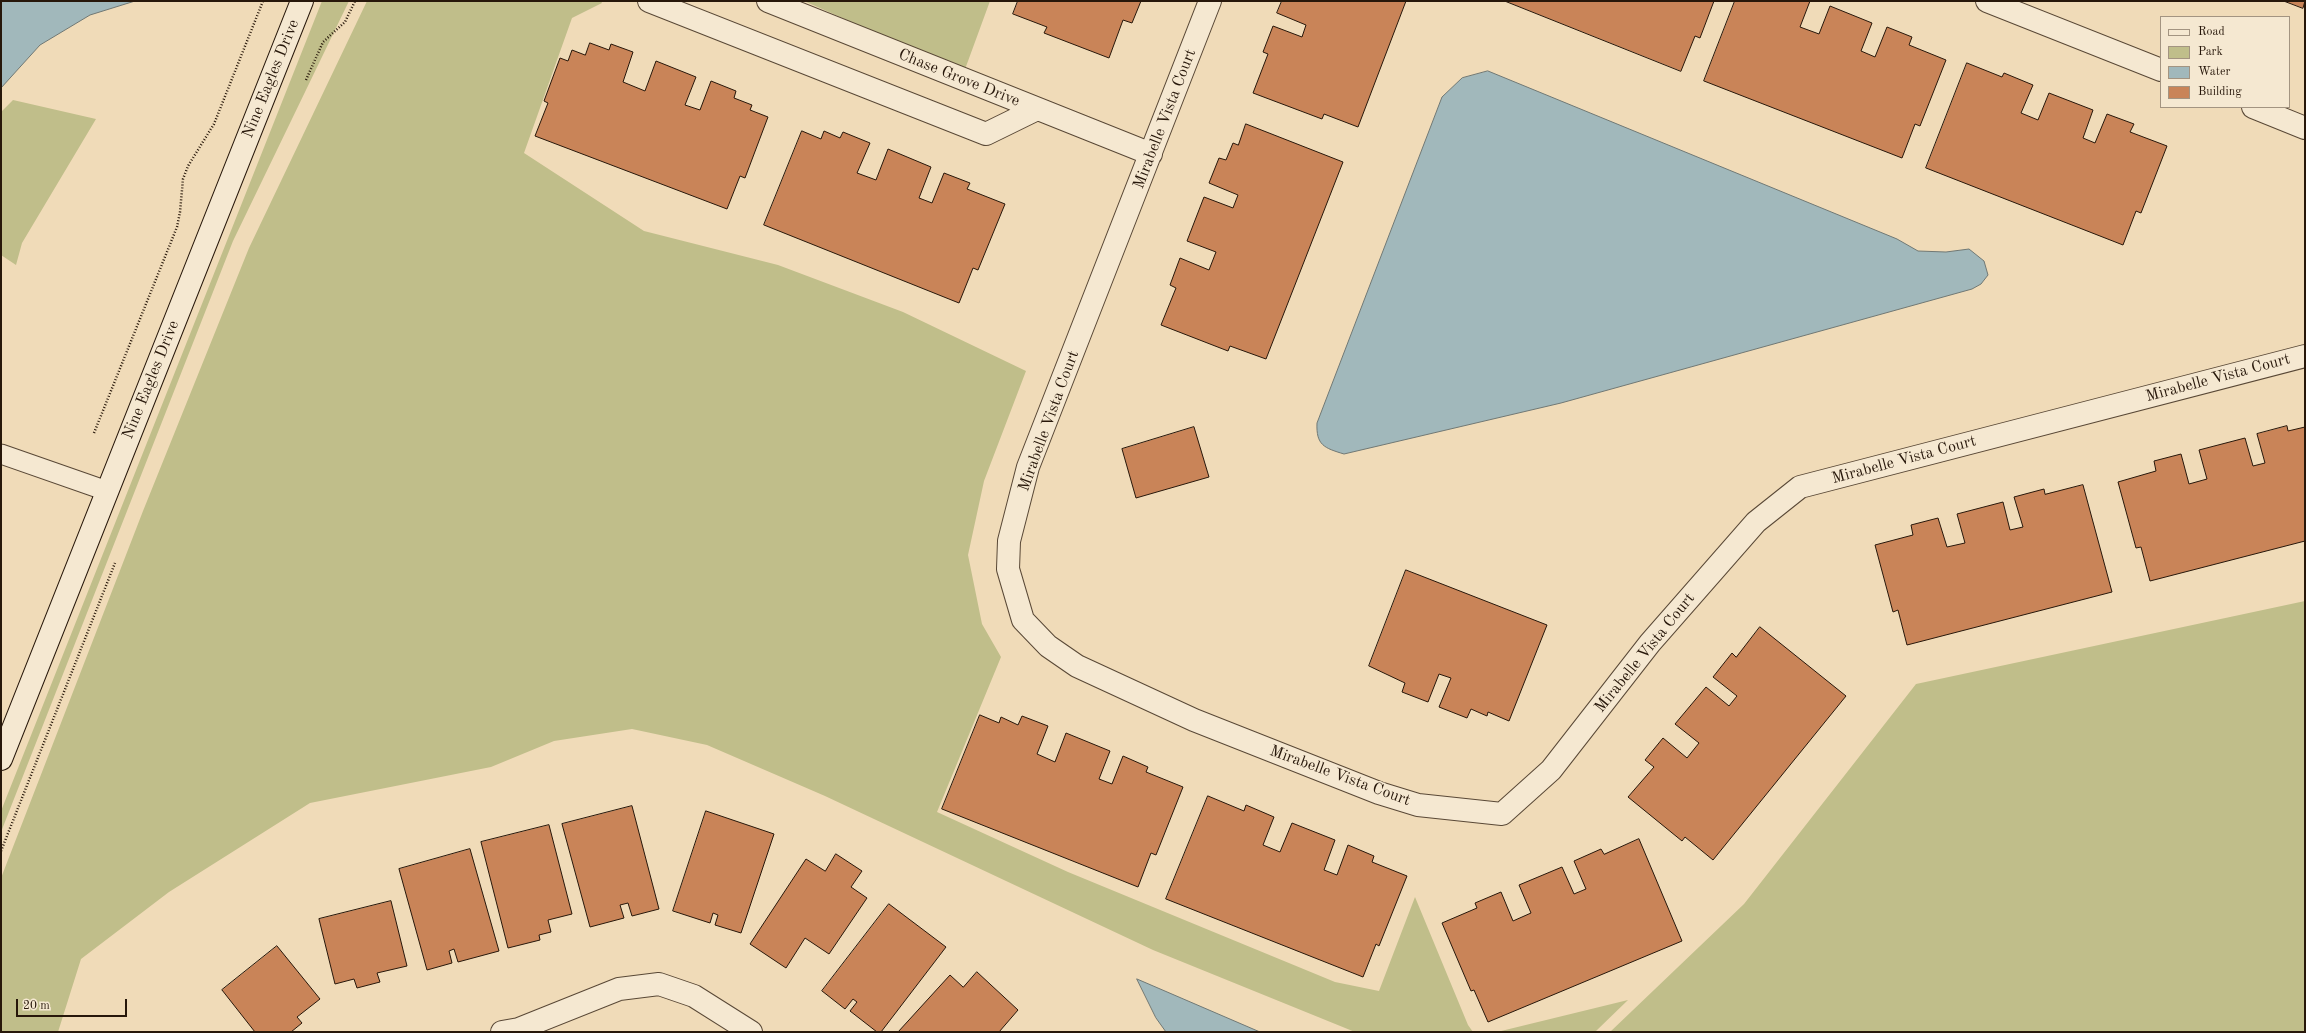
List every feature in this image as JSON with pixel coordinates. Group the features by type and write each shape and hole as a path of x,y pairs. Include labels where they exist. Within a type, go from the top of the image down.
{"street":[{"name":"Nine Eagles Drive","path":"1,759 302,1"},
{"path":"649,1 986,134 1037,109"},
{"name":"Chase Grove Drive","path":"768,1 1151,154"},
{"name":"Mirabelle Vista Court","path":"1210,1 1028,467 1009,541 1008,569 1023,620 1048,646 1077,666 1194,720 1379,793 1418,805 1502,814 1551,770 1650,643 1756,522 1800,487 2305,356"},
{"path":"1987,1 2160,70"},
{"path":"2255,108 2305,128"},
{"path":"513,1031 619,989 659,984 694,996 751,1032"}],"lane":[{"path":"1,454 107,491"}],"path":[{"path":"94,433 177,227 185,172 205,136 214,124 264,1"},
{"path":"304,85 323,42 345,22 355,1"},
{"path":"1,850 115,562"}],"green space":[{"path":"322,1 349,1 233,241 1,832 1,811"},
{"path":"367,1 601,1 602,3 572,18 524,153 644,231 778,265 903,312 1026,371 984,481 968,555 982,624 1001,657 937,812 1068,872 1335,982 1379,991 1415,897 1468,1025 1473,1032 1355,1032 1153,950 825,796 707,745 632,729 554,741 491,767 310,803 169,892 81,959 58,1032 1,1032 1,878 143,511 249,248"},
{"path":"804,1 990,1 964,72"},
{"path":"13,100 96,119 22,243 16,265 1,255 1,112"},
{"path":"2305,601 2305,1032 1610,1032 1744,904 1916,684"},
{"path":"1628,1000 1595,1032 1497,1032"}],"water":[{"path":"1,1 135,1 90,15 40,45 1,88"},
{"path":"1488,71 1897,239 1918,251 1946,252 1969,249 1984,261 1988,275 1981,284 1972,289 1561,403 1344,454 1331,450 1320,441 1317,423 1442,97 1462,78"},
{"path":"1137,979 1260,1032 1166,1032 1156,1018"}],"building":[{"path":"1018,1 1141,1 1132,23 1123,20 1109,58 1044,33 1047,27 1013,14"},
{"path":"1282,1 1406,1 1358,127 1324,114 1322,119 1253,93 1268,54 1263,52 1273,26 1302,37 1306,25 1277,13"},
{"path":"1505,1 1714,1 1700,38 1695,36 1681,71"},
{"path":"1735,1 1810,1 1800,27 1819,34 1830,6 1872,23 1861,51 1875,57 1887,27 1912,37 1909,45 1946,60 1920,126 1915,124 1902,158 1704,81"},
{"path":"2284,1 2305,1 2303,8"},
{"path":"590,43 609,50 611,44 633,52 623,82 645,91 656,61 696,77 685,105 700,110 711,81 736,91 734,98 752,105 750,110 768,117 745,178 740,176 727,209 535,136 548,103 544,101 560,58 568,61 572,50 585,55"},
{"path":"1967,63 2002,77 2004,73 2033,85 2021,113 2038,120 2049,93 2093,110 2083,138 2095,143 2107,114 2134,124 2130,132 2167,146 2141,213 2136,211 2123,245 1926,168"},
{"path":"1246,124 1343,162 1266,359 1230,346 1228,351 1161,325 1176,288 1170,285 1180,258 1209,270 1216,252 1187,241 1204,197 1233,208 1238,195 1209,183 1219,158 1226,160 1233,143 1238,145"},
{"path":"802,131 821,139 824,131 840,138 843,132 870,143 857,173 876,180 888,149 931,167 919,198 932,203 944,173 970,183 967,189 1005,204 978,270 973,268 959,303 764,225"},
{"path":"2287,426 2288,431 2305,427 2305,541 2150,581 2141,547 2136,548 2118,482 2156,471 2154,461 2181,454 2189,484 2207,479 2199,450 2245,438 2253,466 2265,463 2257,434"},
{"path":"1194,427 1209,477 1136,498 1122,449"},
{"path":"2083,485 2112,592 1907,645 1898,610 1893,612 1875,545 1913,535 1911,525 1938,518 1947,547 1965,543 1957,514 2003,502 2010,530 2023,527 2014,497 2044,489 2045,494"},
{"path":"1406,570 1547,625 1509,721 1488,712 1487,716 1471,709 1467,718 1439,707 1451,678 1439,674 1428,702 1402,692 1405,683 1369,666"},
{"path":"1760,627 1846,696 1713,860 1685,837 1682,841 1628,797 1654,767 1645,760 1663,738 1687,758 1699,743 1675,724 1706,687 1729,706 1737,696 1713,677 1732,653 1736,657"},
{"path":"980,715 999,723 1001,717 1018,725 1022,716 1048,726 1037,754 1055,762 1066,733 1110,751 1099,779 1112,784 1123,756 1148,767 1146,772 1183,787 1156,855 1151,853 1138,887 942,809"},
{"path":"1208,796 1244,811 1246,805 1274,817 1263,845 1280,852 1292,823 1335,840 1324,870 1337,875 1348,845 1374,856 1372,862 1407,876 1379,946 1376,944 1363,977 1166,899"},
{"path":"632,806 659,909 632,916 628,903 620,905 624,918 590,927 562,824"},
{"path":"706,811 774,834 741,933 715,925 718,915 713,913 710,923 673,911"},
{"path":"549,825 572,914 548,920 551,932 539,935 540,940 508,948 481,842"},
{"path":"1639,839 1682,941 1488,1022 1474,990 1471,991 1442,923 1477,908 1475,903 1501,892 1513,921 1531,913 1519,885 1562,867 1574,894 1586,889 1574,861 1601,849 1604,854"},
{"path":"470,849 499,951 458,962 454,949 449,951 452,963 427,970 399,869"},
{"path":"836,854 862,871 851,887 867,898 829,954 805,938 786,968 750,944 806,859 825,871"},
{"path":"391,901 407,966 377,973 380,982 357,988 354,979 335,984 319,919"},
{"path":"889,904 946,947 881,1032 877,1032 850,1011 857,1002 853,999 845,1009 822,991"},
{"path":"277,946 320,999 297,1017 302,1023 291,1032 255,1032 222,990"},
{"path":"977,972 1018,1010 999,1032 898,1032 950,975 963,987"}]}
